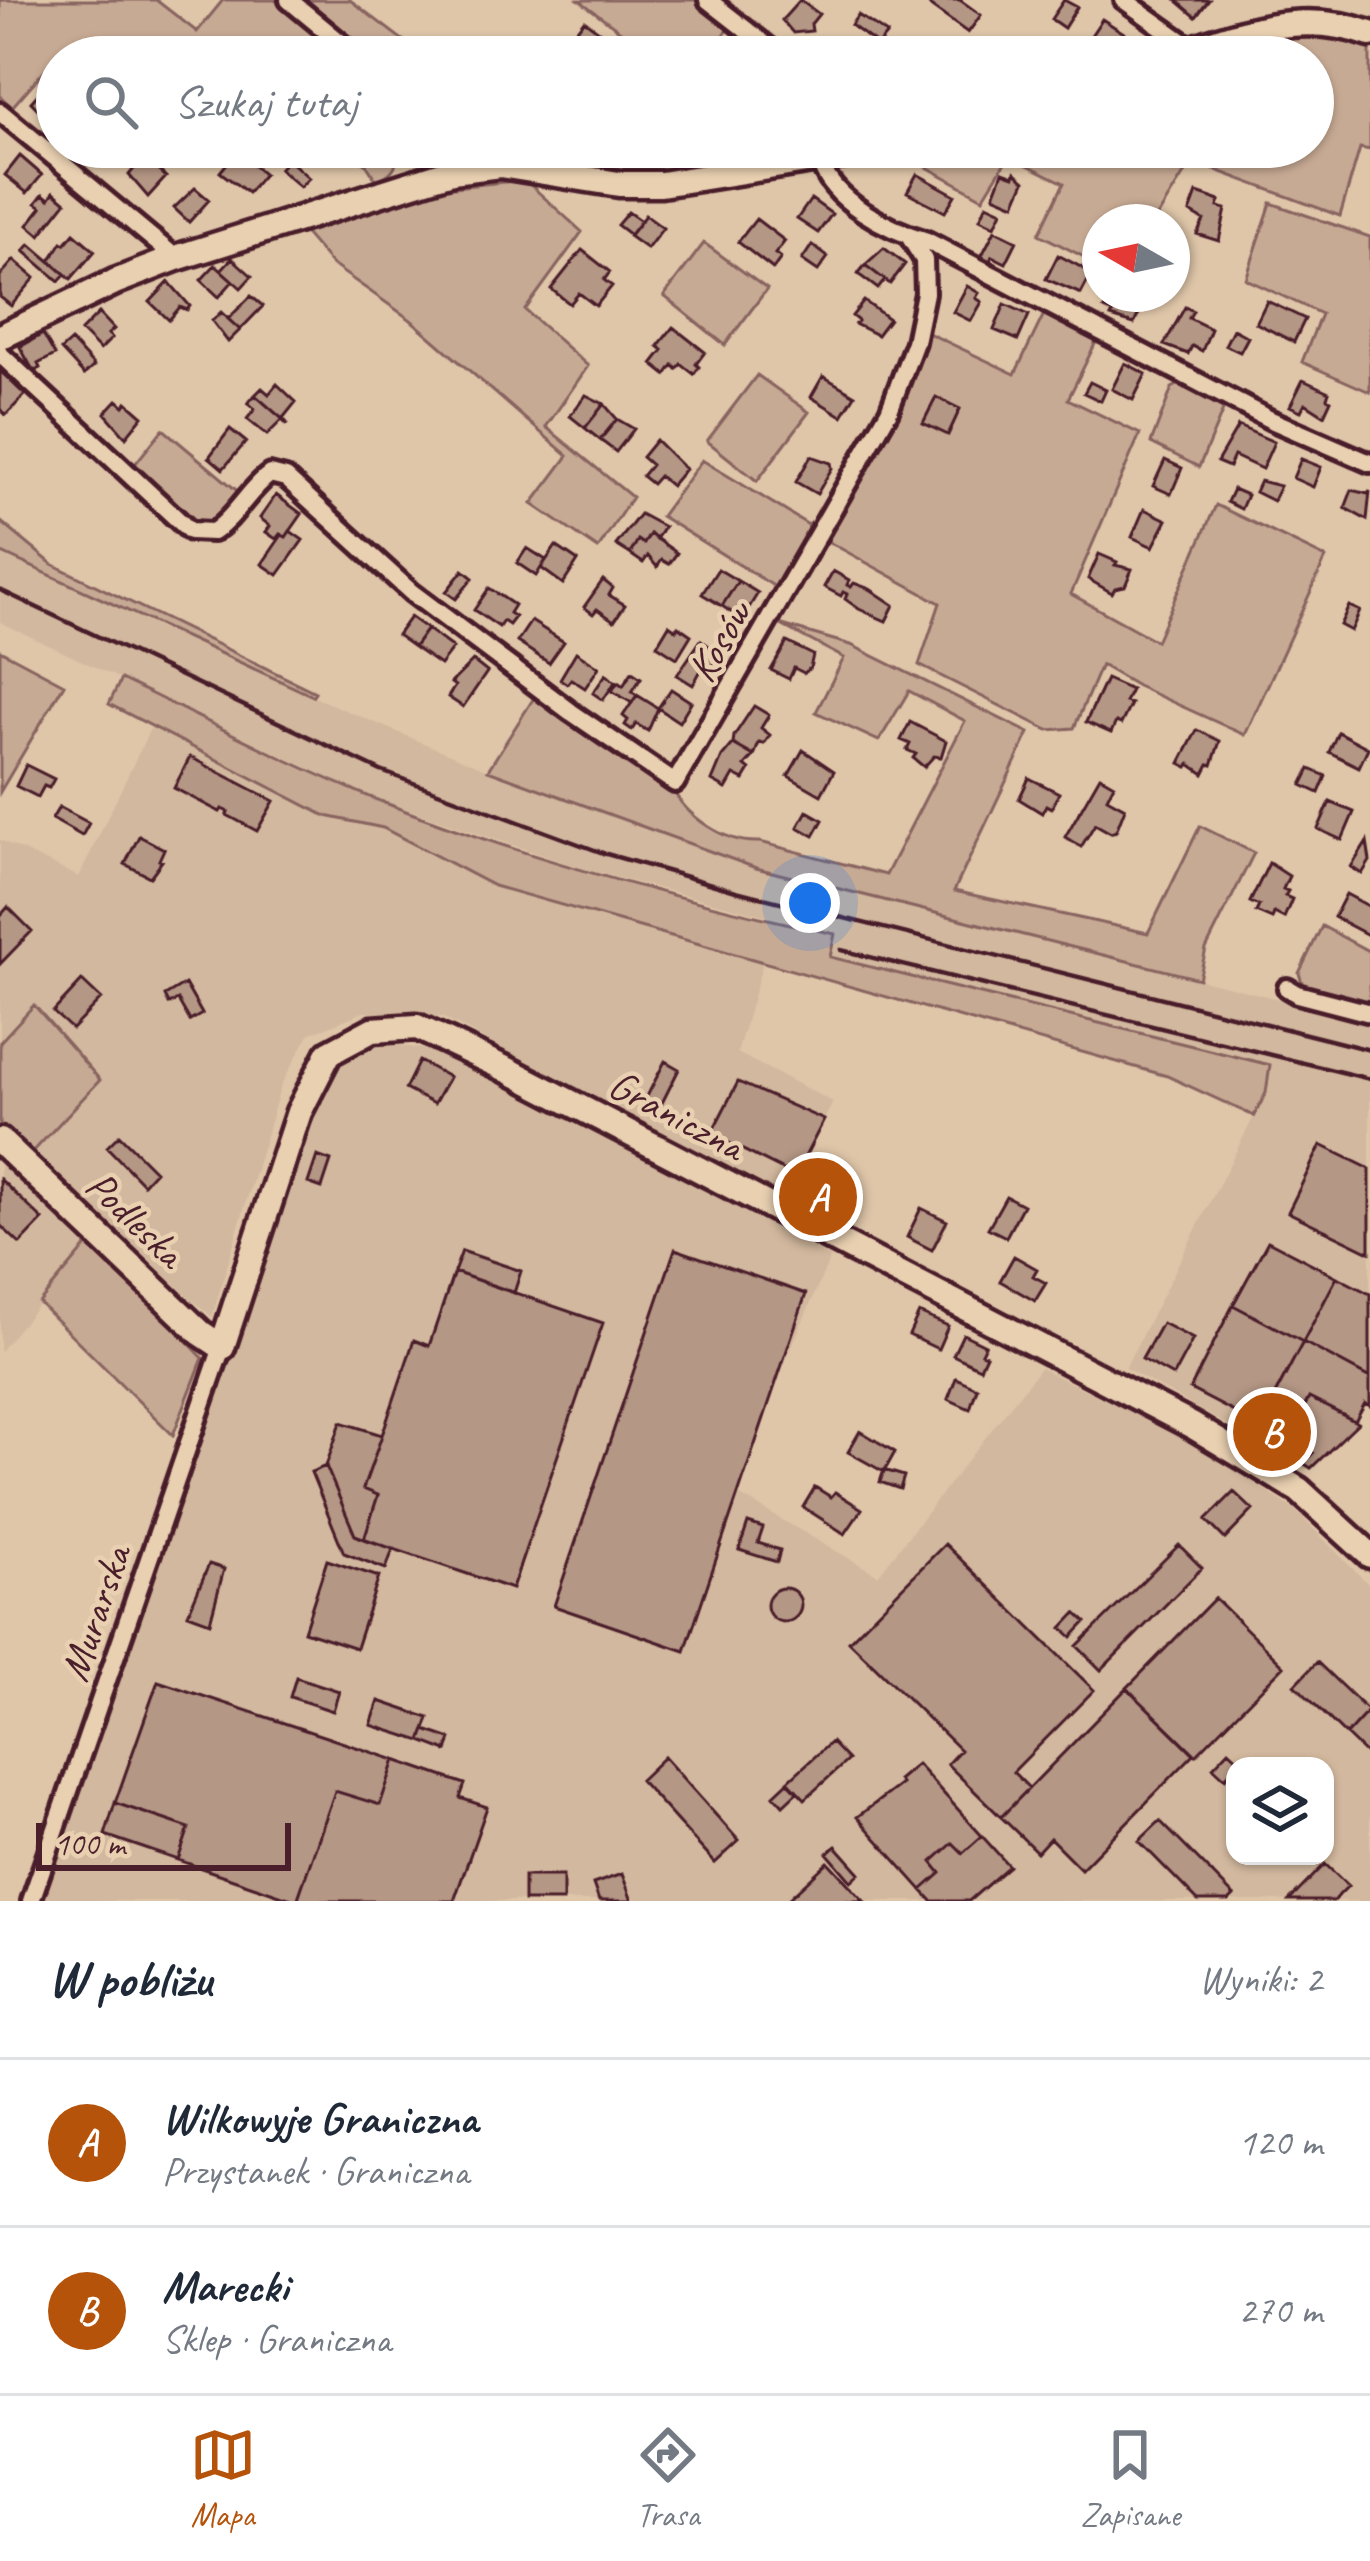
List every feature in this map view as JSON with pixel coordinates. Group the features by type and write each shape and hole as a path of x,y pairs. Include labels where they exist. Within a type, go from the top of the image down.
{"street":[{"path":"289,0 333,36"},
{"path":"708,0 754,36"},
{"path":"1124,0 1163,36"},
{"path":"1234,36 1304,21 1370,34"},
{"path":"0,112 36,142"},
{"path":"68,168 176,258"},
{"path":"0,337 176,258 441,168"},
{"path":"522,168 638,184 759,168"},
{"path":"823,168 827,181 840,194 909,236 927,241 1263,416 1370,463"},
{"name":"Kosów","path":"0,354 190,530 202,534 222,526 261,480 278,474 317,503 411,592 675,783 889,411 915,342 925,293 924,260 909,236"},
{"path":"1287,988 1370,1012"},
{"name":"Graniczna","path":"223,1347 299,1112 329,1053 372,1030 417,1027 1193,1426 1299,1490 1370,1555"},
{"name":"Podleska","path":"0,1141 201,1333 223,1347"},
{"name":"Murarska","path":"31,1901 223,1347"}],"shaded area":[{"path":"0,0 156,0 197,32 223,0 275,0 321,36 36,36 36,80 12,107 0,96"},
{"path":"298,0 350,0 397,36 343,36"},
{"path":"579,0 696,0 730,27 723,36 627,36"},
{"path":"1334,37 1370,45 1370,150 1360,148 1340,216 1211,168 1334,168"},
{"path":"368,168 393,168 387,174 376,180"},
{"path":"929,168 1002,168 983,198"},
{"path":"1033,168 1188,168 1165,204 1082,204 1082,256 1039,234 1064,183"},
{"path":"525,180 582,232 525,310 588,366 546,427 632,497 598,549 532,504 568,456 411,320 331,264 301,229 424,190"},
{"path":"1271,203 1370,237 1370,392 1302,362 1321,314 1246,279"},
{"path":"704,243 767,289 725,345 664,296"},
{"path":"1045,312 1098,338 1068,399 1140,434 1071,594 1156,641 1216,505 1326,558 1245,735 1101,665 1074,728 1048,730 919,665 940,603 827,541 883,441 926,332 1015,374"},
{"path":"757,375 809,412 757,481 707,441"},
{"path":"1180,384 1226,403 1199,467 1151,443 1172,388"},
{"path":"163,429 241,494 219,523 199,528 131,469"},
{"path":"702,460 815,529 780,590 661,516"},
{"path":"0,521 52,564 315,692 313,696 0,552"},
{"path":"0,552 309,695 488,770 756,868 1370,1022 1370,1401 1306,1469 1125,1368 1266,1093 1269,1065 830,957 834,933 583,869 365,795 0,622"},
{"path":"779,624 851,645 1029,733 954,891 1148,933 1200,826 1254,853 1206,949 1199,979 756,868 488,770 537,693 671,786 686,808 720,833 886,875 965,721 909,691 879,741 816,712 844,658"},
{"path":"0,650 64,684 0,792"},
{"path":"121,679 307,769 426,819 600,875 835,934 830,957 1270,1065 1266,1093 1254,1116 1167,1076 494,886 383,828 326,816 109,704"},
{"path":"153,723 326,816 383,828 494,886 763,962 737,1053 833,1102 785,1199 442,1017 364,1012 309,1034 281,1085 212,1317 29,1156 34,1005 0,1042 0,840 79,877"},
{"path":"1322,926 1370,952 1370,1006 1304,989 1299,973"},
{"path":"34,1005 100,1080 29,1156 0,1126 0,1042"},
{"path":"382,1043 435,1051 482,1071 830,1258 730,1490 878,1575 1040,1368 1186,1439 1295,1510 1370,1586 1370,1901 39,1901 311,1107 341,1055"},
{"path":"0,1156 91,1241 0,1351"},
{"path":"91,1241 203,1358 173,1435 39,1303"}],"building":[{"path":"800,0 819,14 812,31 793,33 782,20"},
{"path":"932,0 960,0 981,15 968,33 929,5"},
{"path":"1064,0 1077,7 1064,28 1051,19"},
{"path":"1176,0 1209,0 1196,17"},
{"path":"858,15 887,34 866,36 851,25"},
{"path":"1102,19 1127,35 1126,36 1091,36"},
{"path":"584,20 603,34 602,36 572,36"},
{"path":"20,156 42,175 27,193 5,175"},
{"path":"135,168 156,168 166,177 148,197 129,175"},
{"path":"223,168 257,168 264,174 248,193 220,172"},
{"path":"298,168 309,178 300,187 279,169"},
{"path":"1003,172 1014,176 1015,172 1025,181 1015,204 994,195"},
{"path":"917,174 955,195 945,212 907,192"},
{"path":"195,188 209,200 189,222 174,208"},
{"path":"54,192 66,202 40,235 28,225 42,207 36,203 43,194 49,199"},
{"path":"1197,193 1220,201 1218,207 1226,209 1219,241 1197,234 1204,220 1190,212"},
{"path":"811,199 832,214 818,233 797,219"},
{"path":"987,204 1002,211 995,226 980,219"},
{"path":"628,212 641,221 630,235 617,225"},
{"path":"645,215 663,228 647,249 629,236"},
{"path":"756,219 785,241 775,254 781,258 773,269 738,242"},
{"path":"995,230 1017,241 1006,263 981,257"},
{"path":"74,233 95,251 71,279 50,261"},
{"path":"30,244 65,274 59,281 24,251"},
{"path":"812,245 828,257 818,271 802,260"},
{"path":"884,248 905,264 890,284 865,265"},
{"path":"582,250 610,272 604,280 612,286 596,306 579,293 570,304 551,289"},
{"path":"1058,255 1082,268 1082,292 1081,294 1046,279"},
{"path":"232,258 252,276 241,288 221,270"},
{"path":"14,260 35,278 11,306 0,297 0,276"},
{"path":"215,265 233,281 219,297 201,280"},
{"path":"865,265 885,280 878,289 858,274"},
{"path":"169,282 190,306 187,310 180,307 169,320 150,302"},
{"path":"967,286 979,293 976,298 982,302 971,321 953,312"},
{"path":"251,296 263,306 240,330 228,319"},
{"path":"864,301 889,319 877,335 855,324 858,321 852,316"},
{"path":"1267,301 1305,319 1294,342 1256,323"},
{"path":"1005,304 1029,315 1018,340 994,330"},
{"path":"1193,311 1189,318 1211,329 1202,351 1192,346 1188,354 1164,345 1182,312"},
{"path":"221,312 240,330 228,342 212,321"},
{"path":"1140,312 1134,324 1111,317"},
{"path":"99,313 114,329 100,350 81,331"},
{"path":"673,327 705,352 694,374 681,364 677,369 673,365 666,375 652,364 663,350 658,346"},
{"path":"1233,329 1248,337 1240,352 1225,345"},
{"path":"43,334 55,355 38,364 34,372 20,347"},
{"path":"71,341 94,366 84,375 61,350"},
{"path":"1125,363 1146,374 1133,400 1112,389"},
{"path":"0,371 25,395 6,415 0,409"},
{"path":"823,376 855,395 842,416 811,397"},
{"path":"1303,380 1329,392 1331,400 1324,415 1305,403 1301,411 1290,406"},
{"path":"1090,382 1106,390 1101,401 1084,393"},
{"path":"277,384 296,402 283,418 287,423 255,395 262,388 269,394"},
{"path":"255,395 287,423 282,420 267,435 247,419 255,409 248,403"},
{"path":"586,395 604,404 585,428 570,416"},
{"path":"936,397 960,409 948,435 923,423"},
{"path":"117,400 143,416 126,437 105,413"},
{"path":"604,404 617,419 600,440 585,428"},
{"path":"617,419 634,429 616,452 600,440"},
{"path":"1238,426 1274,442 1262,469 1234,456 1229,467 1217,462"},
{"path":"230,429 246,442 223,469 209,457"},
{"path":"656,440 685,469 671,486 659,476 652,484 642,476 651,465 642,457"},
{"path":"811,456 831,463 832,468 817,494 796,482"},
{"path":"1301,459 1321,467 1313,487 1293,478"},
{"path":"1165,460 1182,468 1171,494 1153,486"},
{"path":"1260,481 1280,486 1273,501 1255,492"},
{"path":"1233,489 1247,495 1241,509 1227,502"},
{"path":"1352,490 1370,491 1367,520 1345,508"},
{"path":"276,495 302,514 286,537 280,534 276,539 266,532 270,526 260,518"},
{"path":"1144,509 1167,520 1153,547 1132,537"},
{"path":"640,514 664,527 656,539 650,534 644,544 638,540 630,554 616,545"},
{"path":"290,531 303,540 278,575 262,564"},
{"path":"650,534 677,553 669,564 662,560 657,567 648,556 643,563 630,554 638,540 644,544"},
{"path":"556,546 578,561 563,584 541,568"},
{"path":"527,548 546,560 536,576 517,563"},
{"path":"1099,554 1132,569 1125,586 1112,593 1088,579"},
{"path":"718,569 738,581 722,606 702,594"},
{"path":"463,570 473,578 456,599 446,592"},
{"path":"833,571 849,580 847,585 870,589 894,605 886,621 859,609 845,599 847,594 841,596 824,587"},
{"path":"603,580 613,588 609,595 625,605 614,621 597,609 593,614 584,607"},
{"path":"738,581 758,593 742,619 722,606"},
{"path":"489,588 514,605 509,613 515,617 509,625 503,621 499,627 474,610"},
{"path":"1349,606 1360,611 1351,631 1340,625"},
{"path":"410,617 427,629 414,647 397,635"},
{"path":"531,621 564,642 549,663 517,642"},
{"path":"669,625 691,635 677,658 657,645"},
{"path":"427,629 453,648 440,665 414,647"},
{"path":"701,640 721,655 707,675 701,670 693,685 677,675"},
{"path":"787,642 813,655 810,668 804,673 794,668 789,679 771,670"},
{"path":"576,652 599,667 585,688 571,679 567,684 560,679"},
{"path":"473,661 487,672 463,707 448,697 455,686 451,683"},
{"path":"632,672 641,678 632,692 637,695 632,703 612,691 618,682 623,686"},
{"path":"606,674 615,682 603,700 593,693"},
{"path":"1106,679 1131,690 1125,702 1131,704 1111,733 1086,722"},
{"path":"671,689 691,702 679,722 658,708"},
{"path":"637,695 658,708 648,731 636,724 632,730 625,725 628,720 623,716"},
{"path":"754,706 769,715 761,728 770,735 764,744 759,743 754,756 733,744"},
{"path":"910,722 946,741 941,757 934,756 924,767 907,750 910,744 901,740"},
{"path":"1197,730 1220,741 1204,774 1180,763"},
{"path":"1338,732 1368,748 1359,767 1329,752"},
{"path":"733,744 754,756 745,766 750,770 744,780 734,775 726,789 712,781"},
{"path":"803,750 834,771 821,795 788,776"},
{"path":"190,757 274,801 257,831 174,788"},
{"path":"26,765 54,779 38,797 16,786"},
{"path":"1310,769 1326,776 1319,793 1302,785"},
{"path":"1100,776 1114,784 1107,798 1125,808 1116,831 1095,824 1081,847 1065,837"},
{"path":"1029,778 1059,793 1052,808 1046,805 1042,813 1019,799"},
{"path":"1330,802 1354,812 1342,840 1318,829"},
{"path":"59,807 89,823 82,836 52,819"},
{"path":"807,811 823,820 814,836 798,827"},
{"path":"139,836 164,849 150,877 125,864"},
{"path":"1367,842 1370,861 1362,874 1351,867"},
{"path":"1269,863 1289,876 1283,889 1292,899 1284,918 1256,912 1259,906 1250,902"},
{"path":"1346,894 1370,907 1370,936 1334,917"},
{"path":"8,907 32,931 0,964 0,916"},
{"path":"82,981 101,999 72,1029 53,1012"},
{"path":"185,984 202,1014 190,1021 178,1000 169,1004 165,996"},
{"path":"419,1061 449,1077 434,1104 405,1089"},
{"path":"665,1061 679,1069 657,1113 642,1106"},
{"path":"738,1082 824,1120 795,1176 711,1134"},
{"path":"119,1135 155,1171 143,1184 107,1147"},
{"path":"1321,1145 1370,1169 1370,1252 1288,1212"},
{"path":"317,1156 331,1161 322,1188 308,1183"},
{"path":"0,1179 43,1220 20,1244 0,1225"},
{"path":"1006,1196 1023,1205 1006,1237 988,1228"},
{"path":"921,1208 947,1221 932,1250 907,1237"},
{"path":"1268,1241 1337,1277 1303,1342 1233,1305"},
{"path":"675,1249 806,1294 685,1651 554,1606"},
{"path":"462,1251 521,1271 514,1293 454,1272"},
{"path":"1014,1256 1037,1269 1033,1276 1046,1283 1035,1301 1000,1281"},
{"path":"454,1272 603,1323 512,1589 364,1539 378,1495 363,1489 414,1340 429,1346"},
{"path":"1337,1277 1370,1294 1370,1378 1303,1342"},
{"path":"1233,1305 1303,1342 1259,1425 1190,1389"},
{"path":"919,1313 948,1326 938,1349 909,1335"},
{"path":"1162,1323 1193,1339 1173,1376 1142,1359"},
{"path":"963,1334 985,1345 980,1368 953,1355"},
{"path":"1303,1342 1370,1378 1370,1406 1365,1403 1355,1421 1309,1398 1292,1429 1264,1415"},
{"path":"956,1378 977,1388 970,1409 948,1399"},
{"path":"1309,1398 1358,1423 1311,1468 1303,1463 1313,1453 1287,1440"},
{"path":"1264,1415 1292,1429 1287,1440 1280,1437 1279,1448 1254,1435"},
{"path":"341,1422 382,1435 363,1489 378,1495 364,1539 355,1535 326,1466"},
{"path":"860,1431 895,1452 884,1472 848,1452"},
{"path":"326,1466 355,1535 393,1549 386,1569 344,1553 311,1472"},
{"path":"884,1470 904,1476 900,1489 880,1482"},
{"path":"815,1487 831,1497 835,1492 862,1509 845,1534 803,1507"},
{"path":"1234,1492 1253,1510 1225,1539 1206,1520"},
{"path":"748,1523 763,1528 758,1543 780,1550 777,1562 739,1550"},
{"path":"945,1544 1094,1690 1013,1772 1029,1788 1001,1817 947,1764 960,1750 849,1641"},
{"path":"1179,1545 1202,1568 1101,1670 1077,1646"},
{"path":"327,1560 379,1577 356,1648 304,1631"},
{"path":"209,1564 224,1569 210,1622 188,1614"},
{"path":"784,1588 796,1593 801,1605 796,1617 784,1622 772,1617 767,1605 772,1593"},
{"path":"1215,1598 1284,1666 1196,1755 1127,1688"},
{"path":"1076,1613 1086,1622 1072,1637 1062,1628"},
{"path":"1317,1662 1368,1711 1346,1735 1295,1685"},
{"path":"296,1677 339,1691 333,1711 290,1697"},
{"path":"158,1681 395,1760 380,1805 335,1791 297,1901 178,1860 189,1828 115,1803"},
{"path":"1127,1688 1194,1754 1081,1869 1050,1838 1037,1852 1001,1817"},
{"path":"379,1701 429,1718 421,1741 371,1725"},
{"path":"1370,1713 1370,1758 1346,1735"},
{"path":"425,1730 451,1739 447,1751 421,1741"},
{"path":"831,1742 848,1760 805,1799 788,1781"},
{"path":"1229,1750 1237,1757 1226,1757 1225,1778 1213,1767"},
{"path":"664,1757 739,1841 715,1863 640,1780"},
{"path":"395,1760 465,1784 460,1798 487,1807 454,1901 297,1901 335,1791 380,1805"},
{"path":"917,1764 982,1836 963,1853 953,1843 932,1862 941,1873 922,1890 857,1817 901,1784 898,1780"},
{"path":"788,1782 797,1792 783,1805 774,1795"},
{"path":"115,1803 189,1828 178,1860 105,1835"},
{"path":"1160,1821 1234,1896 1229,1901 1198,1901 1139,1841"},
{"path":"982,1836 1009,1866 969,1901 932,1901 922,1890 941,1873 932,1862 953,1843 963,1853"},
{"path":"836,1846 860,1873 851,1881 827,1853"},
{"path":"828,1862 864,1901 786,1901"},
{"path":"1324,1865 1348,1886 1333,1901 1289,1901"},
{"path":"622,1874 632,1901 599,1901 593,1884"},
{"path":"524,1876 563,1876 563,1901 524,1901"}],"railway":[{"path":"0,590 381,771 603,853 736,891 1370,1050"},
{"path":"841,950 1370,1079"}],"place":[{"name":"Wilkowyje Graniczna","path":"818,1197"},
{"name":"Marecki","path":"1272,1432"}]}
